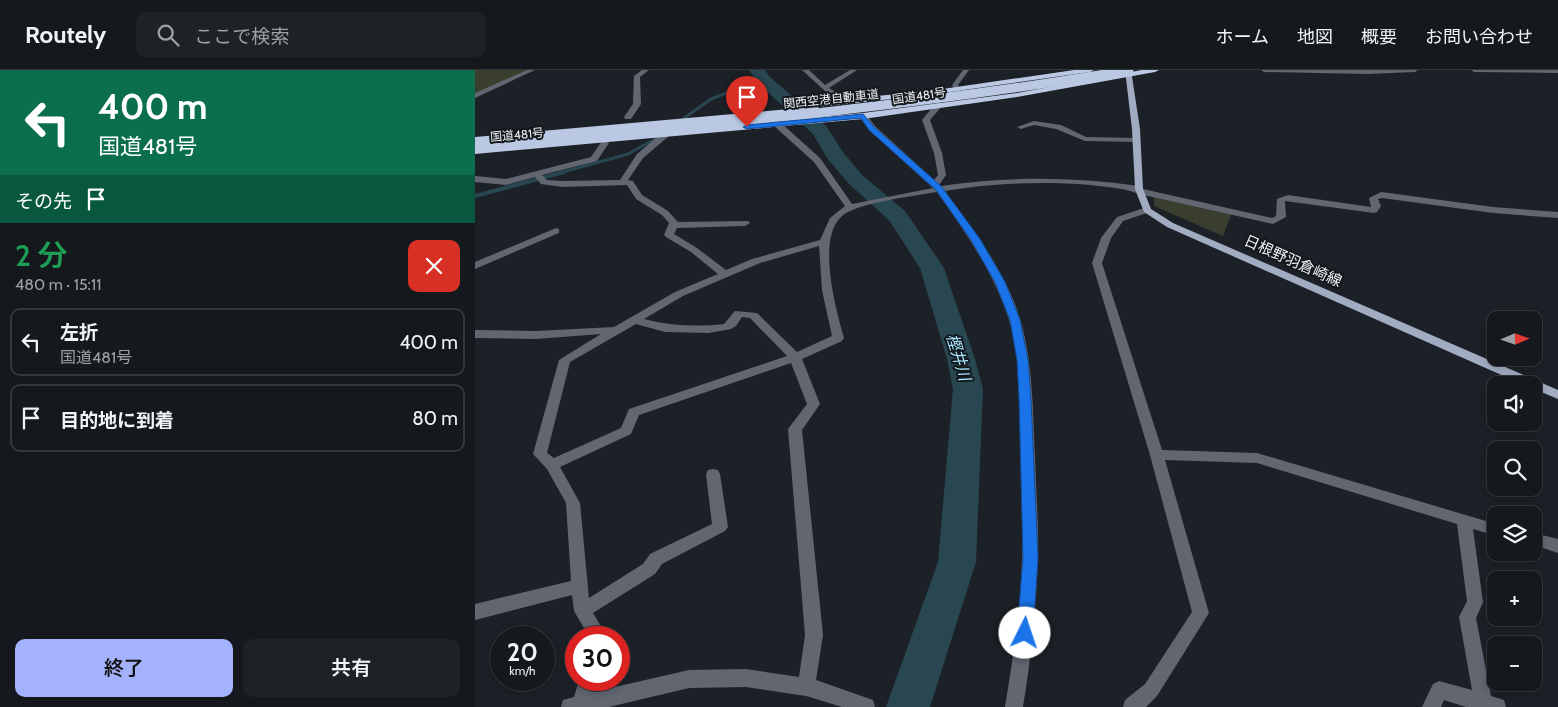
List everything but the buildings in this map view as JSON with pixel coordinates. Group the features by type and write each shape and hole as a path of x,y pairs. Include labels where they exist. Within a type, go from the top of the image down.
{"highway":[{"name":"国道481号","path":"475,135 849,102 957,90 1090,70"},
{"name":"関西空港自動車道","path":"475,140 830,108 964,92 1106,70"},
{"name":"国道481号","path":"475,151 863,116 1017,95 1128,72 1155,70"},
{"name":"関西空港自動車道","path":"475,146 873,108 967,97 1128,72"}],"main road":[{"path":"1128,72 1137,140 1139,190 1147,210"},
{"name":"日根野羽倉崎線","path":"1147,210 1170,225 1558,395"}],"street":[{"path":"475,96 532,70"},
{"path":"628,117 637,104 637,76 646,70"},
{"path":"805,70 825,88 849,102"},
{"path":"825,88 854,70"},
{"path":"957,90 955,85 967,70"},
{"path":"1265,70 1367,72 1415,70"},
{"path":"1474,70 1558,71"},
{"path":"937,187 942,175 938,152 926,120 939,105"},
{"path":"863,116 872,128 937,187 975,239 1000,282 1015,320 1022,360 1027,419 1031,558 1023,652 1015,707"},
{"path":"1021,127 1034,123 1058,127 1085,139 1137,140"},
{"path":"777,124 817,160 851,208"},
{"path":"623,182 641,156 666,134"},
{"path":"475,179 506,182 594,159 605,143"},
{"path":"537,174 544,182 562,184 630,183 639,197 665,213 674,223 669,235 694,250 725,274"},
{"path":"552,466 626,431 635,412 795,357 839,338 831,312 824,266 823,242 830,223 845,209 937,187 1024,180 1067,180 1097,182 1139,190 1273,221 1281,217 1281,199 1288,198 1374,210 1376,206 1373,198 1374,196 1381,195 1493,210 1558,215"},
{"path":"1132,707 1151,690 1201,613 1157,455 1097,262 1106,238 1120,219 1147,210"},
{"path":"673,225 745,222"},
{"path":"475,266 556,231"},
{"path":"592,626 582,611 573,502 552,466 540,454 565,360 679,294 756,261 823,242"},
{"path":"635,320 665,328 709,329 727,327 732,324 739,313 753,315 795,357 814,404 795,429 814,635 807,687"},
{"path":"475,334 536,335 619,329"},
{"path":"1157,455 1257,458 1487,528"},
{"path":"582,611 649,569 656,560 720,527 713,474"},
{"path":"1464,522 1475,602 1467,617 1490,704"},
{"path":"1542,542 1558,546"},
{"path":"475,612 581,586"},
{"path":"575,705 604,703 689,679 746,678 824,691 866,707"},
{"path":"1431,707 1439,690 1490,704"},
{"path":"575,705 582,691"}],"green space":[{"path":"475,70 529,70 475,94"},
{"path":"1154,194 1232,213 1223,236 1154,206"}],"waterway":[{"name":"樫井川","path":"757,70 763,79 821,131 834,154 856,180 897,216 932,268 961,359 968,389 957,562 908,707"},
{"path":"680,121 711,99 763,79"},
{"path":"559,173 628,154 655,139"},
{"path":"475,196 564,172"}],"route":[{"path":"747,127 863,116 872,128 938,188 975,239 1000,282 1015,320 1022,360 1027,419 1031,558 1025,633"}]}
